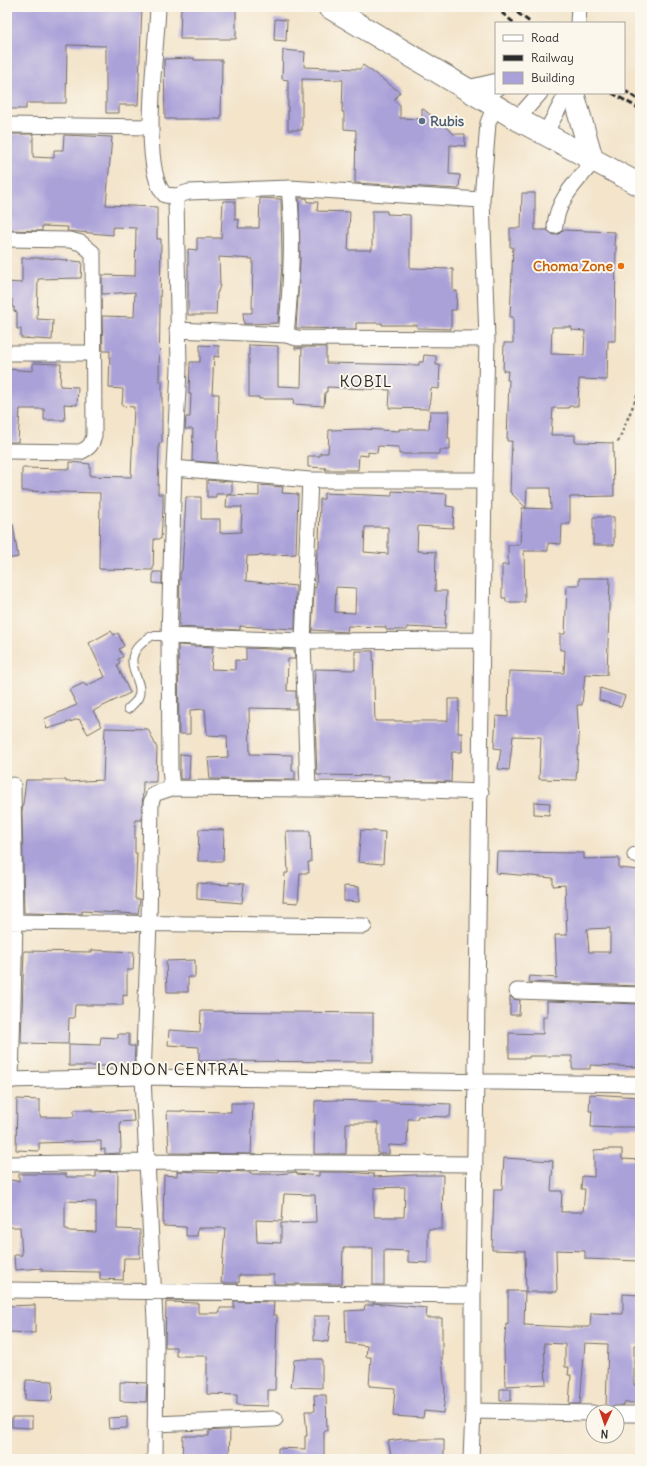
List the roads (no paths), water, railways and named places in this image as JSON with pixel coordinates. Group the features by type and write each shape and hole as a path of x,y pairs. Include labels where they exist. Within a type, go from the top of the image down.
{"main road":[{"path":"329,7 470,91 496,95 517,119 593,162 640,186"},
{"path":"573,94 593,162"}],"street":[{"path":"158,7 151,127 153,161 160,189 165,195 176,196 189,192 289,188 482,200"},
{"path":"578,22 580,7"},
{"path":"517,119 539,94"},
{"path":"545,134 566,94"},
{"path":"471,1459 473,1411 473,1295 487,339 482,200 488,123 496,95"},
{"path":"7,125 151,127"},
{"path":"555,226 556,212 567,193 593,162"},
{"path":"286,335 290,292 291,207 289,188"},
{"path":"172,788 158,636 174,468 179,369 177,330 176,196"},
{"path":"7,239 70,240 81,243 93,253 94,435 92,443 88,449 80,452 7,451"},
{"path":"177,330 286,335 297,338 487,339"},
{"path":"7,353 93,353"},
{"path":"174,468 310,480 484,480"},
{"path":"308,789 303,641 310,480"},
{"path":"158,636 303,641 482,640"},
{"path":"13,784 9,1080 143,1077 477,1080 640,1084"},
{"path":"155,1459 156,1340 143,1077 149,923 151,803 154,794 172,788 429,790 481,792"},
{"path":"11,922 364,926"},
{"path":"517,992 640,995"},
{"path":"7,1164 147,1162 475,1164"},
{"path":"7,1290 473,1295"},
{"path":"473,1411 585,1413"},
{"path":"625,1414 640,1414"},
{"path":"155,1424 275,1419"}],"lane":[{"path":"128,709 139,697 139,691 133,668 133,658 143,642 158,636"}],"railway":[{"path":"495,7 513,22"},
{"path":"510,7 530,22"},
{"path":"625,91 640,101"},
{"path":"614,94 640,109"}],"place":[{"name":"Rubis","path":"422,121"},
{"name":"Choma Zone","path":"621,266"}],"district":[{"name":"KOBIL","path":"366,381"},
{"name":"LONDON CENTRAL","path":"173,1069"}]}
